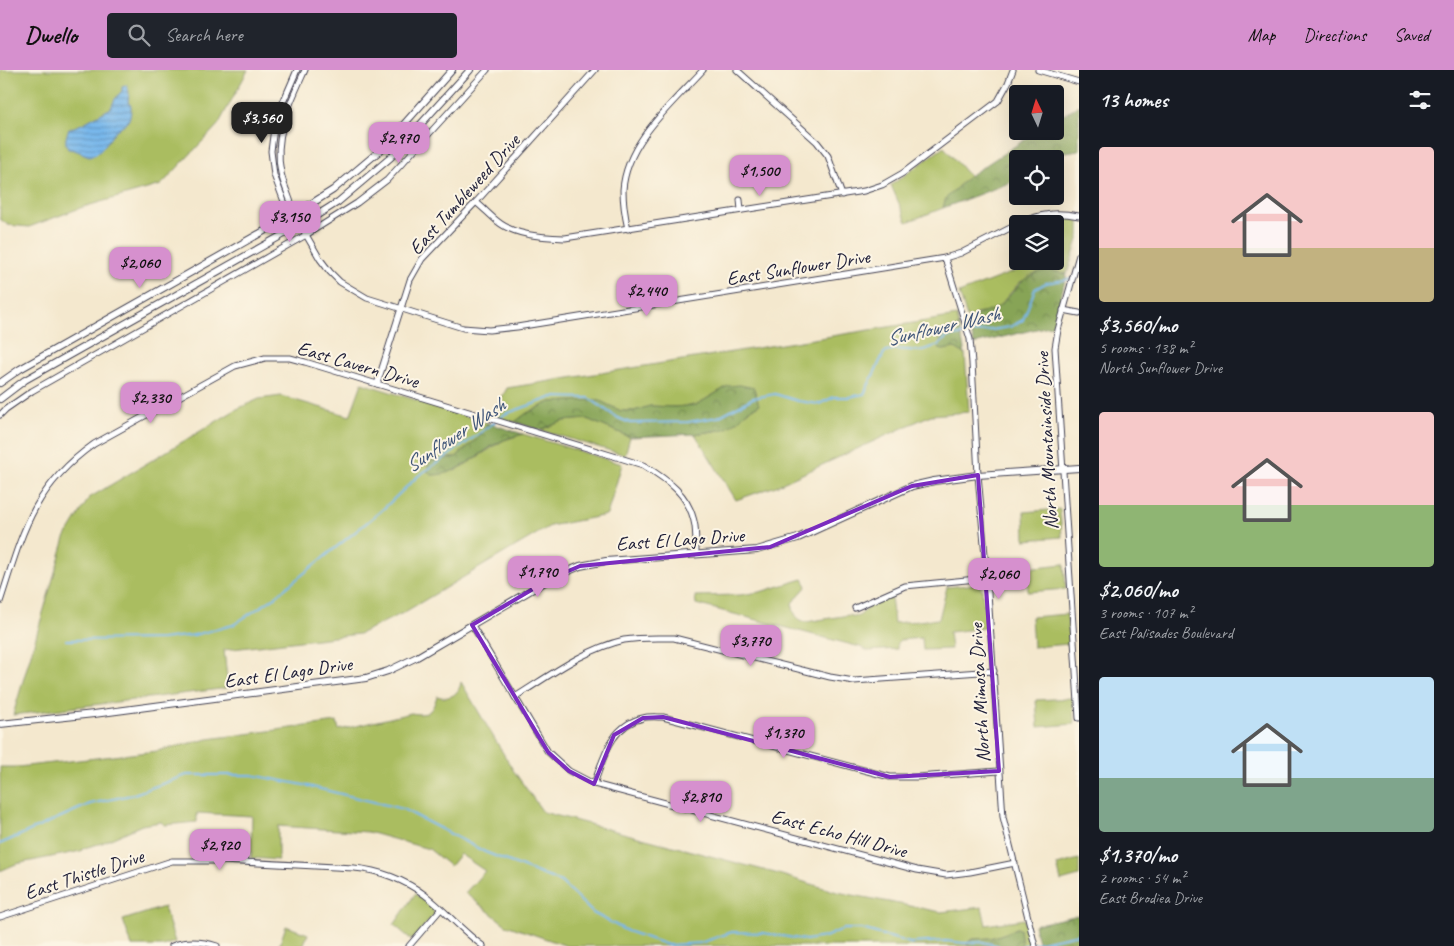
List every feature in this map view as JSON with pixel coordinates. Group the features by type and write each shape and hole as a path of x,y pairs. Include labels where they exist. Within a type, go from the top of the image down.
{"street":[{"path":"294,214 285,204 274,175 272,139 277,118 297,70"},
{"path":"294,214 280,166 280,137 286,112 305,70"},
{"path":"0,383 20,369 333,190 383,148 452,70"},
{"path":"0,400 25,380 338,202 390,158 470,70"},
{"path":"0,415 32,391 357,203 387,180 487,70"},
{"name":"East Tumbleweed Drive","path":"377,384 410,280 422,259 595,70"},
{"path":"628,229 623,204 623,190 633,154 647,132 703,70"},
{"path":"737,70 817,142 828,156 842,195"},
{"path":"476,202 498,222 517,231 541,237 564,238 864,191 882,185 903,173 998,102 1013,70"},
{"path":"1038,70 1079,82"},
{"path":"277,118 284,120"},
{"path":"740,200 741,210"},
{"name":"East Sunflower Drive","path":"1039,215 1051,213 1079,216"},
{"name":"East Sunflower Drive","path":"294,214 320,259 340,282 367,298 464,328 489,330 527,326 945,258 961,253 1009,229"},
{"name":"North Mountainside Drive","path":"1079,255 1058,330 1055,348 1079,718"},
{"name":"North Mimosa Drive","path":"945,258 970,339 1003,816 1035,946"},
{"path":"1064,310 1079,314"},
{"name":"East Cavern Drive","path":"0,602 22,536 36,504 55,478 79,455 94,444 234,366 264,358 290,358 643,465 668,480 686,501 695,525 696,554"},
{"name":"East El Lago Drive","path":"0,724 366,678 402,664 550,579 580,566 606,561 757,550 798,538 912,486 978,474 1079,468"},
{"path":"856,608 905,586 987,578"},
{"name":"East Echo Hill Drive","path":"472,625 548,752 569,771 594,784 918,870 946,875 1015,863"},
{"path":"515,697 597,649 625,640 650,638 674,638 830,677 854,681 994,671"},
{"path":"594,784 614,735 625,725 643,718 663,717 890,777 999,771"},
{"name":"East Thistle Drive","path":"0,917 172,861 186,860 369,869 410,885 426,896 483,946"},
{"path":"409,946 440,910"},
{"path":"172,946 192,941 217,946"}],"highlighted area":[{"path":"978,475 999,771 890,777 663,717 643,718 614,735 594,784 569,771 548,752 472,625 550,579 580,566 770,547 912,486"}],"green space":[{"path":"0,70 248,70 218,125 161,185 83,207 29,227 8,225 0,219"},
{"path":"1079,105 1079,150 1064,152 1064,150 1009,150 1009,183 943,208 946,198 969,176 1024,140 1064,140 1064,114"},
{"path":"944,147 969,176 946,198 943,208 907,222 891,185"},
{"path":"1064,217 1079,220 1079,236 1067,274 1048,270 1064,270"},
{"path":"1018,270 1048,270 1020,282 999,306 989,312 976,314 968,320 959,293"},
{"path":"1048,270 1067,274 1053,325 974,344 968,320 995,309 1025,279 1038,272"},
{"path":"957,316 959,326 941,336 943,350 955,348 965,354 969,412 931,415 776,486 736,500 695,434 726,428 758,405 728,386 696,405 675,407 650,406 634,411 621,411 598,400 550,402 527,413 515,422 492,416 507,388"},
{"path":"959,326 965,354 955,348 939,349 941,336"},
{"path":"362,383 488,423 478,438 456,457 431,461 455,471 504,440 523,434 622,464 607,515 550,526 403,613 359,634 224,650 228,688 13,715 65,538 89,498 237,409 259,399 281,396 350,416"},
{"path":"740,385 754,388 759,405 749,410 738,421 725,429 695,434 630,437 587,419 563,421 540,430 515,422 527,413 550,402 598,400 621,411 634,411 650,406 675,407 696,405 728,386"},
{"path":"587,419 630,437 625,455 540,430 563,421"},
{"path":"488,423 523,434 506,439 451,472 431,475 428,472 428,465 431,461 456,457 478,438"},
{"path":"1060,509 1062,537 1025,540 1024,512"},
{"path":"1064,564 1066,589 1028,592 1026,568"},
{"path":"803,579 807,586 792,603 796,615 799,619 806,622 849,615 856,617 874,604 891,596 894,623 939,619 947,587 978,584 982,589 986,628 949,632 951,649 923,650 922,638 900,640 897,643 897,649 868,651 860,647 696,604 695,596 740,595 760,592"},
{"path":"1067,614 1069,644 1033,647 1031,617"},
{"path":"461,682 513,770 543,812 775,873 837,892 941,912 982,907 986,925 1024,919 1030,946 1022,946 1020,929 1017,928 991,938 973,939 969,941 967,946 567,946 506,925 465,893 485,871 460,854 450,866 429,849 368,832 278,826 278,860 251,858 252,816 197,813 197,822 165,825 161,822 142,825 102,843 84,848 81,851 16,864 0,871 0,767 18,767 157,751 208,739 337,722 339,730 411,713 422,714 429,712 437,696 449,697 453,695 458,690"},
{"path":"1073,698 1074,724 1038,727 1036,700"},
{"path":"1079,859 1079,876 1061,881 1057,865"},
{"path":"415,894 434,908 434,915 412,940 394,925"},
{"path":"164,907 175,942 162,946 132,946 123,920"},
{"path":"1079,915 1079,944 1072,946 1039,946 1034,925"},
{"path":"286,926 308,934 303,946 279,946"},
{"path":"1017,928 1020,929 1022,946 967,946 969,941 974,939 991,938"}],"water":[{"path":"127,85 129,93 128,103 131,107 127,122 94,155 89,156 68,149 66,139 69,129 111,108 115,99 122,91 122,87"}],"waterway":[{"name":"Sunflower Wash","path":"499,419 505,414 553,397 589,398 616,417 630,423 688,422 718,417 753,398 775,394 798,401 819,404 834,397 864,394 884,353 895,349 920,351 939,345 947,337 1010,327 1023,320 1035,289 1046,283 1070,279"},
{"name":"Sunflower Wash","path":"66,640 162,639 194,635 233,625 271,600 381,511 418,476 495,422"},
{"path":"0,844 90,804 131,795 187,775 252,775 304,785 403,809 485,852 561,882 593,913 627,931 668,945 700,943 732,932 764,933 806,940 825,937 843,929 862,929 910,943 946,941 964,943 983,942 999,946"},
{"path":"1022,946 1079,934"}]}
